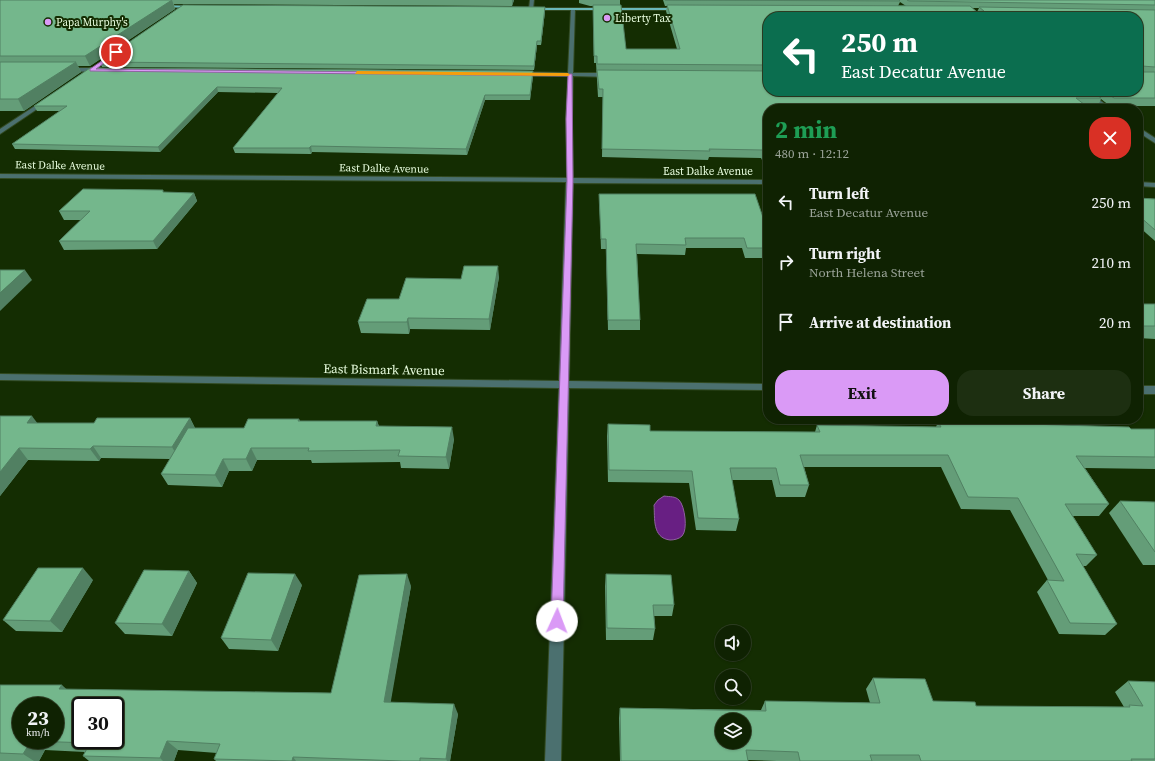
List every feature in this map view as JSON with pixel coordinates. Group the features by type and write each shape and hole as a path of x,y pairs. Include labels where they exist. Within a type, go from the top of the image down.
{"main road":[{"path":"154,6 199,7"},
{"path":"523,9 683,9"}],"street":[{"path":"165,6 176,0"},
{"path":"531,9 532,0"},
{"path":"176,12 183,7"},
{"path":"553,761 570,181 569,119 573,9"},
{"path":"79,78 98,66"},
{"path":"61,70 108,70"},
{"path":"515,74 618,75"},
{"path":"1090,96 1102,104"},
{"path":"0,132 49,99"},
{"path":"1143,133 1155,141"},
{"name":"East Dalke Avenue","path":"0,176 763,182"},
{"path":"1143,184 1155,184"},
{"name":"East Bismark Avenue","path":"0,377 763,387"},
{"path":"1143,390 1155,390"}],"shaded area":[{"path":"664,496 674,497 679,500 683,507 685,529 682,536 676,539 670,540 664,538 660,536 657,531 654,505"}],"building":[{"path":"0,0 172,0 85,56 0,56"},
{"path":"665,0 899,0 900,1"},
{"path":"907,0 1155,0 1155,5 909,1"},
{"path":"183,5 545,7 541,41 537,41 534,66 100,62"},
{"path":"593,5 621,5 626,49 680,49 667,5 970,6 977,12 763,12 763,65 597,64 597,56 594,56"},
{"path":"979,7 1155,10 1155,67 1143,66 1143,12 977,12 984,11"},
{"path":"0,62 76,62 18,99 0,99"},
{"path":"90,68 533,71 530,95 485,95 466,149 311,146 309,148 233,148 282,88 217,87 158,147 12,144 67,106 34,106"},
{"path":"597,70 763,71 763,96 1098,96 1101,98 1076,98 1084,104 763,104 763,150 709,149 710,151 602,149 603,89 599,89"},
{"path":"1143,72 1155,72 1155,98 1114,98 1111,96 1143,96"},
{"path":"83,189 163,190 163,192 194,193 153,241 59,241 90,211 59,211"},
{"path":"599,194 755,194 763,217 763,248 747,248 744,238 685,238 686,245 636,244 640,320 608,320 606,239 601,239"},
{"path":"1143,198 1155,199 1155,230 1143,219"},
{"path":"464,266 498,266 489,319 408,318 407,322 358,322 367,299 399,299 406,278 461,279"},
{"path":"0,270 25,270 0,293"},
{"path":"1143,304 1155,304 1155,326 1143,326"},
{"path":"0,416 32,416 27,423 94,423 97,418 190,418 172,447 93,446 90,449 19,448 0,472"},
{"path":"248,419 299,419 298,421 377,421 376,426 452,427 446,457 398,456 400,450 308,451 309,448 251,448 246,459 223,459 215,475 161,474 188,428 244,428"},
{"path":"608,424 650,425 650,431 820,432 817,425 941,427 939,424 1027,424 1155,429 1155,457 1076,456 1109,504 1065,504 1097,555 1076,554 1117,624 1070,623 1047,580 1064,581 1018,498 968,497 948,455 800,455 809,485 780,485 776,468 730,468 739,519 698,518 692,471 609,470"},
{"path":"1120,501 1155,502 1155,552"},
{"path":"38,568 83,568 50,621 3,620"},
{"path":"144,570 189,571 162,624 115,623"},
{"path":"248,573 295,574 271,640 221,638"},
{"path":"407,574 384,702 454,704 446,759 420,758 420,761 402,761 293,757 292,761 214,759 220,744 167,741 160,758 83,756 87,749 124,749 124,697 72,697 72,742 64,742 64,697 12,697 12,749 26,749 23,754 0,753 0,685 62,685 59,689 331,693 359,575"},
{"path":"606,574 671,575 674,605 653,605 655,629 607,628"},
{"path":"873,678 925,679 933,701 975,702 976,706 1130,707 1129,705 1143,706 1128,681 1155,682 1155,759 1131,759 1132,761 921,761 919,755 870,755 872,761 800,761 798,752 746,750 748,761 621,761 620,708 766,711 765,701 880,703"}],"slow traffic":[{"path":"357,73 568,75"}],"place":[{"name":"Liberty Tax","path":"607,18"},
{"name":"Papa Murphy's","path":"48,22"}],"route":[{"path":"116,52 92,70 571,75 569,119 570,181 557,621"}]}
